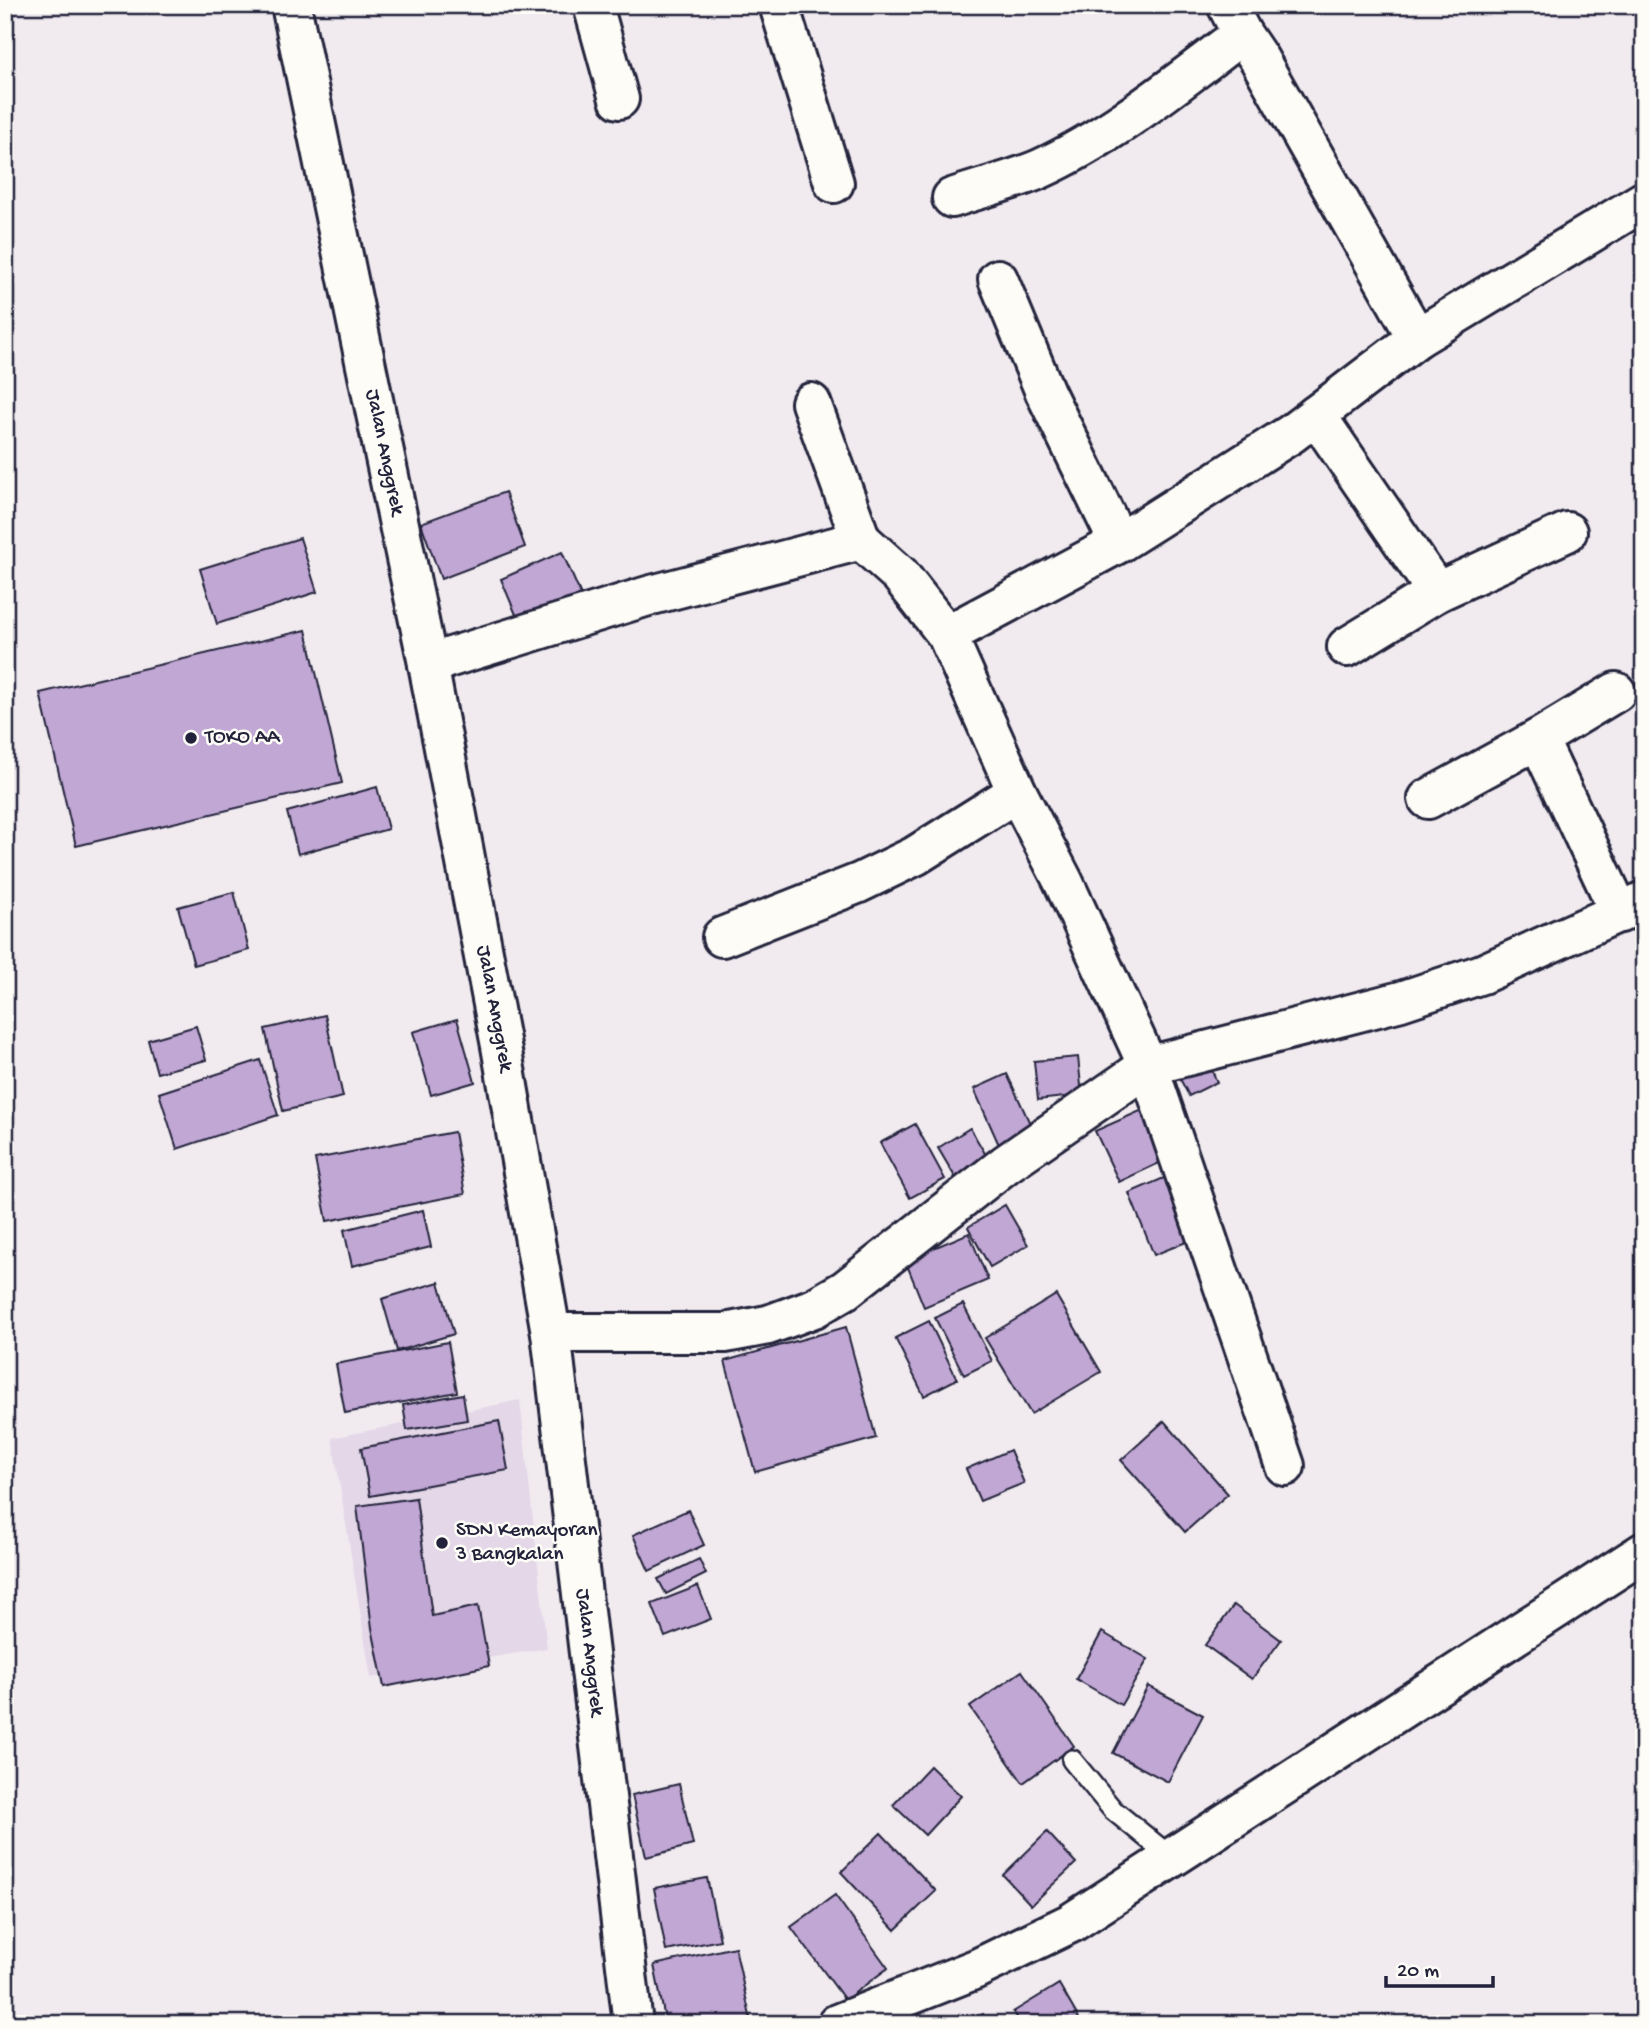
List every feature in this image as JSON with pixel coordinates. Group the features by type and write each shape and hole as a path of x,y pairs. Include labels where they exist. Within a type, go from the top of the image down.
{"street":[{"path":"593,5 620,99"},
{"path":"779,5 834,183"},
{"name":"Jalan Anggrek","path":"297,7 501,1045 551,1333 633,2024"},
{"path":"952,198 1039,169 1097,138 1151,102 1235,20 1417,338"},
{"path":"947,635 1119,543 1292,434 1417,338 1644,201"},
{"path":"998,279 1045,391 1119,543"},
{"path":"811,404 861,540 900,575 947,635 1017,792 1063,881 1148,1066 1285,1466"},
{"path":"1316,415 1437,592"},
{"path":"1347,647 1437,592 1567,532"},
{"path":"428,664 648,596 861,540"},
{"path":"1428,799 1538,739 1616,692"},
{"path":"551,1333 725,1332 768,1325 814,1308 845,1290 1061,1124 1148,1066 1401,1001 1482,974 1632,907 1538,739"},
{"path":"722,937 859,883 915,856 1017,792"},
{"path":"837,2024 976,1969 1071,1923 1644,1552"}],"lane":[{"path":"1072,1760 1113,1811 1172,1858"}],"shaded area":[{"name":"SDN Kemayoran 3 Bangkalan","path":"520,1400 547,1648 371,1678 332,1438"}],"building":[{"path":"505,492 525,547 441,579 421,523"},
{"path":"300,538 317,592 217,624 200,569"},
{"path":"562,552 584,602 522,629 501,579"},
{"name":"TOKO AA","path":"306,630 342,783 76,846 40,693"},
{"path":"377,787 388,829 298,854 287,812"},
{"path":"234,892 249,950 194,965 178,907"},
{"path":"325,1015 343,1097 283,1111 265,1029"},
{"path":"457,1019 475,1082 431,1095 413,1032"},
{"path":"196,1026 206,1060 157,1073 148,1040"},
{"path":"1078,1057 1082,1095 1038,1100 1034,1061"},
{"path":"1206,1057 1217,1082 1189,1096 1176,1071"},
{"path":"260,1060 278,1115 177,1149 159,1093"},
{"path":"1007,1074 1033,1130 999,1145 974,1089"},
{"path":"1147,1108 1170,1158 1119,1182 1095,1131"},
{"path":"915,1124 945,1179 910,1198 880,1143"},
{"path":"970,1128 996,1172 964,1192 938,1148"},
{"path":"454,1132 465,1194 327,1221 315,1159"},
{"path":"1173,1174 1199,1237 1154,1255 1129,1193"},
{"path":"1005,1205 1028,1245 990,1267 968,1227"},
{"path":"423,1210 431,1247 352,1266 344,1230"},
{"path":"969,1233 988,1280 924,1307 905,1260"},
{"path":"439,1282 454,1334 397,1351 382,1299"},
{"path":"1056,1295 1101,1372 1031,1414 985,1338"},
{"path":"963,1304 992,1361 964,1375 935,1318"},
{"path":"929,1321 957,1379 924,1396 895,1338"},
{"path":"846,1327 876,1438 755,1472 725,1361"},
{"path":"448,1342 457,1392 345,1413 336,1364"},
{"path":"463,1394 467,1420 407,1430 403,1405"},
{"path":"499,1421 508,1470 370,1496 361,1448"},
{"path":"1164,1421 1228,1494 1185,1532 1121,1460"},
{"path":"1010,1450 1024,1483 980,1501 966,1469"},
{"path":"416,1498 432,1616 478,1606 489,1666 384,1687 372,1628 357,1506"},
{"path":"688,1510 704,1545 649,1571 633,1535"},
{"path":"699,1559 706,1574 666,1594 658,1579"},
{"path":"698,1586 711,1619 665,1637 652,1604"},
{"path":"1234,1605 1281,1640 1252,1679 1205,1645"},
{"path":"1102,1632 1148,1659 1121,1705 1076,1679"},
{"path":"1022,1671 1074,1746 1023,1783 970,1707"},
{"path":"1148,1686 1203,1715 1168,1782 1113,1753"},
{"path":"930,1766 961,1796 925,1835 893,1805"},
{"path":"679,1784 693,1845 646,1857 632,1795"},
{"path":"1047,1832 1076,1863 1031,1905 1003,1875"},
{"path":"881,1833 936,1891 895,1930 841,1872"},
{"path":"707,1878 720,1940 666,1951 654,1888"},
{"path":"835,1895 888,1968 845,2000 791,1927"},
{"path":"735,1947 751,2021 738,2024 666,2024 654,1965"},
{"path":"1059,1984 1082,2024 1020,2024 1013,2012"},
{"path":"983,2014 988,2024 964,2024"}],"place":[{"name":"TOKO AA","path":"191,738"},
{"name":"SDN Kemayoran 3 Bangkalan","path":"442,1543"}]}
